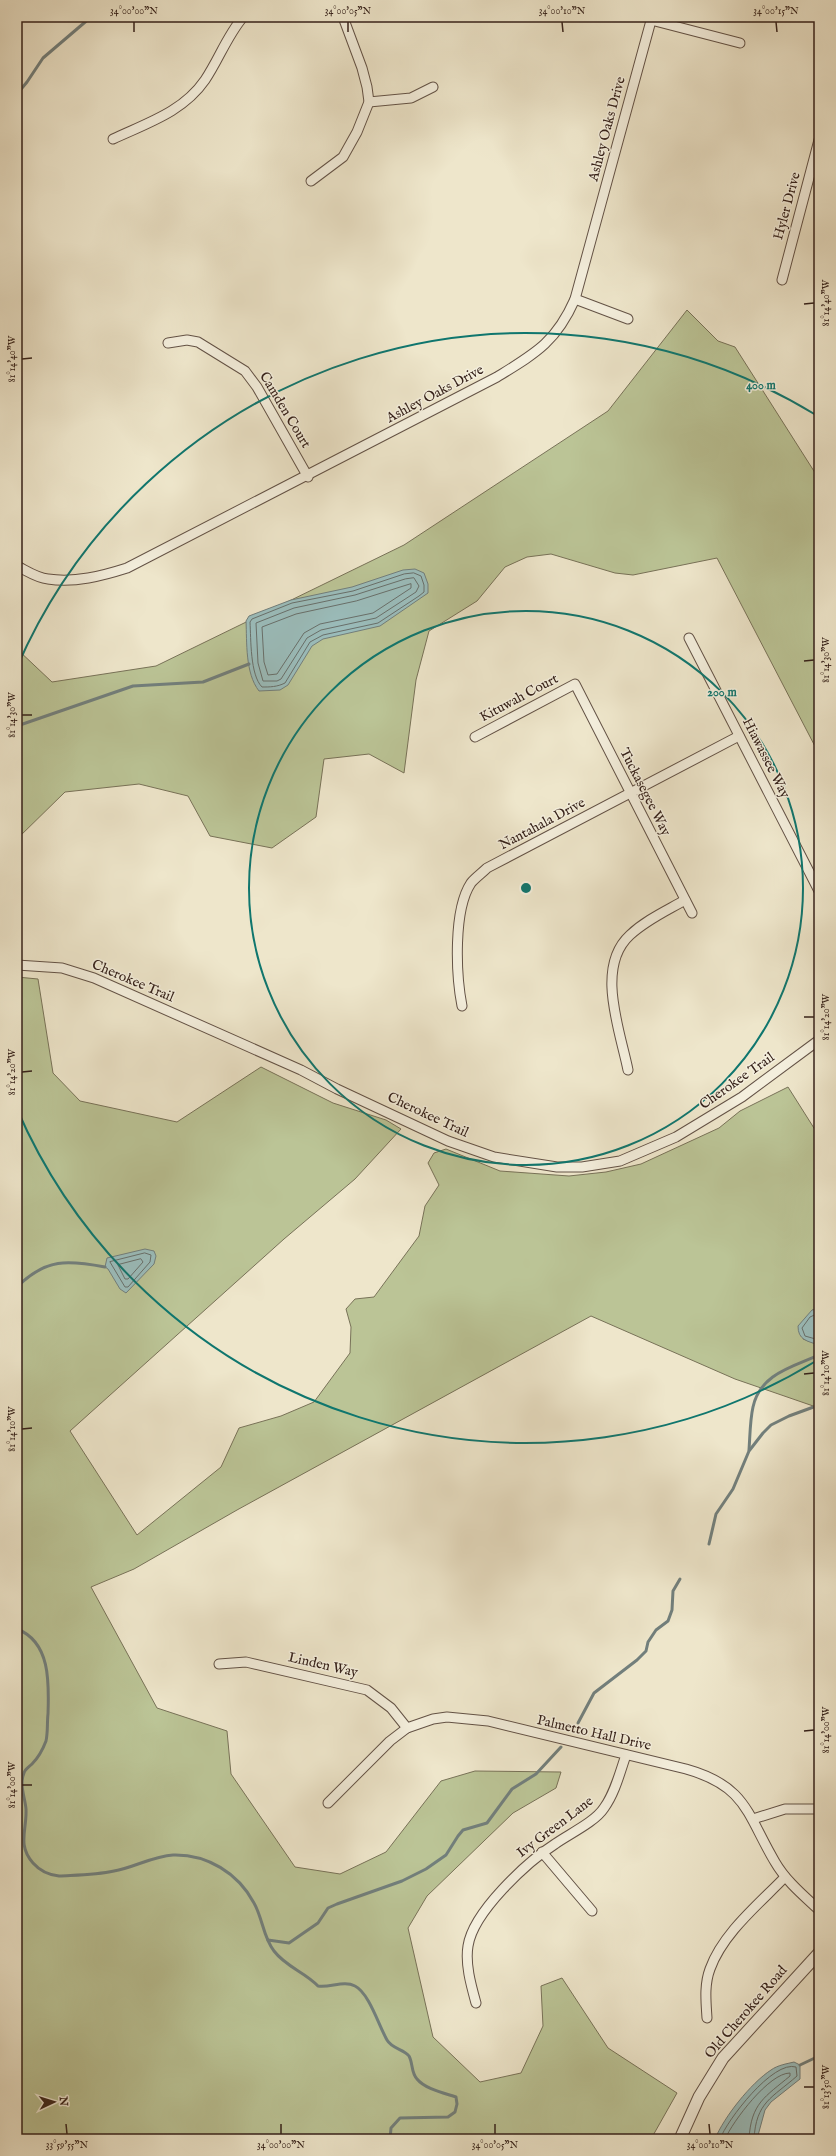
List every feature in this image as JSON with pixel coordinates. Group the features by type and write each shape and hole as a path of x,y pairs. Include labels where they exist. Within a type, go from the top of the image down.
{"street":[{"path":"114,139 171,113 187,100 205,79 237,25 244,17"},
{"path":"311,181 343,157 357,132 369,102 368,87 343,17"},
{"path":"652,18 740,43"},
{"name":"Ashley Oaks Drive","path":"17,566 48,579 86,579 111,574 127,568 308,477 497,377 534,354 558,331 575,299 652,18"},
{"path":"369,102 411,98 433,87"},
{"name":"Hyler Drive","path":"782,280 819,140"},
{"path":"575,299 628,319"},
{"name":"Camden Court","path":"168,343 187,340 198,342 245,372 257,387 308,477"},
{"name":"Hiawassee Way","path":"689,638 819,891"},
{"name":"Kituwah Court","path":"475,736 575,684"},
{"name":"Tuckasegee Way","path":"575,684 692,913"},
{"name":"Nantahala Drive","path":"462,1006 458,968 459,929 465,896 471,883 487,868 739,736"},
{"path":"628,1070 613,996 612,978 617,955 625,941 639,927 685,900"},
{"name":"Cherokee Trail","path":"17,965 62,968 94,978 295,1068 448,1141 494,1157 551,1166 582,1167 620,1160 676,1137 742,1097 819,1040"},
{"name":"Linden Way","path":"219,1664 246,1662 367,1690 391,1708 406,1728"},
{"name":"Palmetto Hall Drive","path":"328,1803 390,1741 406,1728 433,1719 462,1717 488,1721 703,1774 722,1782 739,1798 753,1819 775,1862 785,1877 819,1910"},
{"name":"Ivy Green Lane","path":"476,2003 467,1958 470,1938 484,1912 523,1869 542,1852 604,1809 614,1789 626,1755"},
{"path":"753,1819 785,1809 819,1809"},
{"path":"542,1852 592,1911"},
{"path":"707,2018 706,1986 709,1970 716,1955 743,1921 785,1877"},
{"name":"Old Cherokee Road","path":"680,2139 705,2085 723,2058 819,1953"}],"green space":[{"path":"687,310 718,341 735,347 819,479 819,754 717,558 633,575 615,573 551,554 527,557 505,567 477,601 429,631 416,680 404,773 369,754 324,759 316,817 272,848 210,836 188,796 139,784 65,792 17,839 17,649 52,682 156,666 404,545 608,411"},
{"path":"17,977 38,979 53,1073 80,1101 177,1122 261,1067 333,1103 386,1120 401,1129 355,1179 284,1239 70,1431 137,1535 221,1467 239,1428 281,1416 314,1402 350,1353 351,1327 346,1309 355,1299 374,1297 419,1236 425,1206 439,1185 428,1163 434,1153 446,1149 500,1171 569,1176 606,1172 641,1164 719,1128 740,1111 788,1087 819,1136 819,1309 812,1310 803,1339 819,1345 819,1408 735,1379 591,1316 237,1510 134,1569 91,1587 157,1708 227,1731 231,1774 295,1867 340,1874 386,1852 441,1781 475,1771 561,1772 556,1788 513,1813 427,1896 408,1928 433,2037 480,2082 521,2073 543,2026 541,1986 562,1978 608,2048 677,2093 651,2139 17,2139"}],"water":[{"path":"415,569 424,573 428,584 428,593 380,626 323,639 312,646 288,685 280,690 259,691 254,684 249,666 246,621 249,616 291,600 352,587 403,570"},
{"path":"145,1249 154,1251 156,1256 154,1264 126,1293 120,1289 108,1269 105,1267 107,1258"},
{"path":"819,1309 819,1345 807,1341 801,1337 798,1331 798,1326 812,1310"},
{"path":"794,2062 800,2065 800,2079 771,2102 765,2110 757,2139 715,2139 731,2111 755,2083 774,2068"}],"waterway":[{"path":"17,94 43,58 91,17"},
{"path":"17,726 133,686 203,682 249,664"},
{"path":"17,1287 38,1271 48,1266 80,1263 105,1267"},
{"path":"749,1450 753,1407 762,1387 778,1373 819,1355"},
{"path":"709,1544 716,1514 733,1489 749,1451 763,1433 771,1425 789,1416 819,1405"},
{"path":"578,1723 594,1693 637,1660 646,1651 648,1642 656,1630 668,1621 672,1610 673,1591 680,1579"},
{"path":"17,1629 28,1635 36,1644 42,1654 48,1677 46,1741 34,1762 26,1769 22,1782 26,1809 24,1844 25,1850 33,1863 48,1874 52,1875 86,1875 121,1869 173,1855 198,1858 220,1867 230,1874 247,1892 254,1903 270,1946 279,1957 318,1986 342,1984 351,1984 355,1986 365,1995 389,2043 409,2056 415,2077 430,2088 456,2097 457,2104 455,2112 448,2117 400,2118 391,2128 390,2139"},
{"path":"268,1940 289,1943 318,1923 328,1908 402,1881 426,1869 446,1855 463,1830 487,1823 512,1789 536,1774 561,1747"},
{"path":"800,2065 819,2056"}]}
